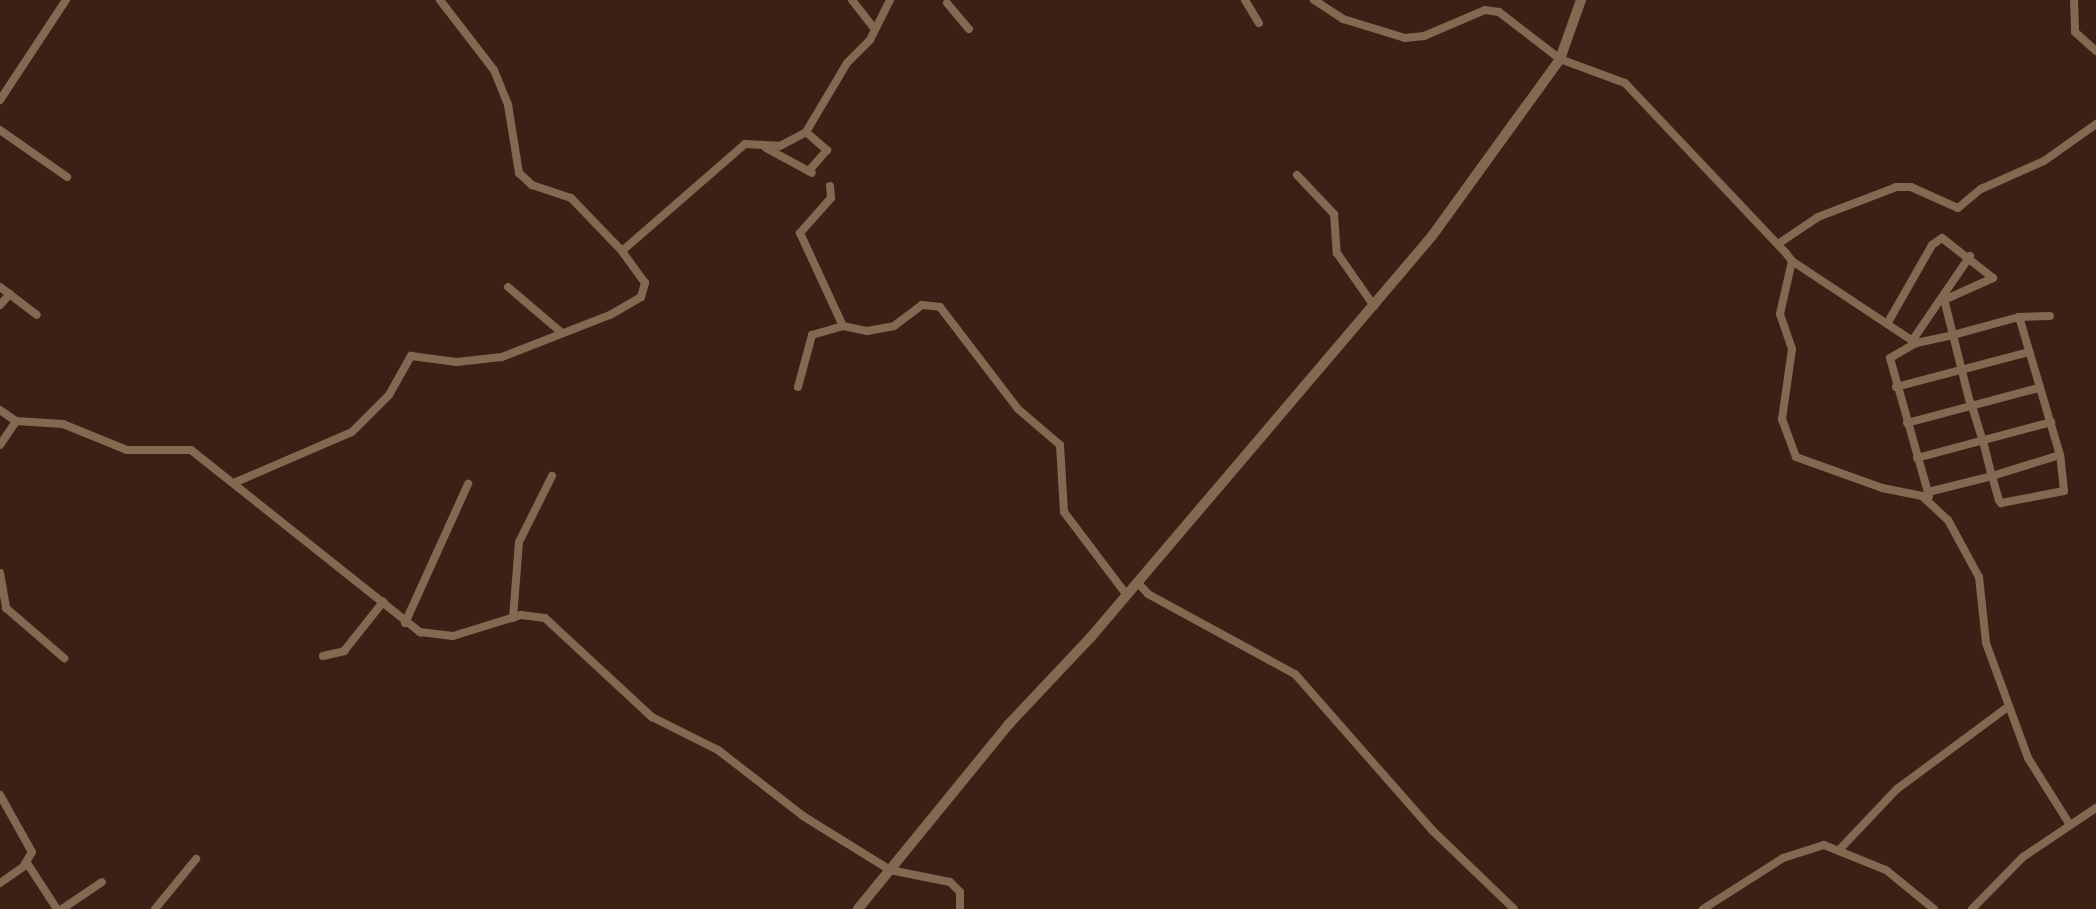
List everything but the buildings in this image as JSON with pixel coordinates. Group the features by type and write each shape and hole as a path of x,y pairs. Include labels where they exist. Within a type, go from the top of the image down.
{"street":[{"path":"0,100 66,0"},
{"path":"236,483 352,432 389,395 411,356 472,361 502,357 610,315 644,293 645,283 622,251 571,198 532,185 519,173 508,105 494,70 440,0"},
{"path":"852,0 874,28"},
{"path":"766,148 806,132 890,0"},
{"path":"1245,0 1259,23"},
{"path":"1314,0 1343,19 1412,39 1494,10 1560,59 1625,83 1792,261 1914,342"},
{"path":"858,909 1009,724 1137,582 1374,306 1464,194 1560,59 1581,0"},
{"path":"2074,0 2075,32 2096,51"},
{"path":"947,1 969,29"},
{"path":"1778,244 1818,217 1896,187 1911,187 1958,208 1981,189 2044,161 2096,124"},
{"path":"0,129 67,177"},
{"path":"622,251 745,144 766,148 810,172 827,150 806,132"},
{"path":"1296,175 1334,214 1337,253 1374,306"},
{"path":"830,186 831,198 800,233 843,326"},
{"path":"1887,324 1935,242 1946,240 1988,269 1992,281 1944,300"},
{"path":"1914,342 1944,300 1970,256"},
{"path":"1792,261 1780,308 1792,349 1782,419 1796,457 1929,496 2060,455"},
{"path":"508,286 562,333"},
{"path":"0,287 37,315"},
{"path":"0,305 10,294"},
{"path":"1944,300 1992,476 2005,506 2064,491 2060,455 2019,317"},
{"path":"798,387 812,335 843,326 867,331 894,326 928,304 946,311 1018,409 1060,445 1064,512 1125,594"},
{"path":"2049,316 2019,317 1953,335 1914,342 1891,355 1896,387 1929,496 1952,525 1980,577 1986,643 2043,789 2070,825"},
{"path":"1896,387 1963,372 2029,352"},
{"path":"1907,423 2039,388"},
{"path":"0,410 16,421 63,424 127,450 186,448 236,483 383,602 405,623 443,637 513,618 545,618 652,717 718,750 803,816 890,870 950,882 960,892 960,909"},
{"path":"0,445 16,421"},
{"path":"1917,458 2051,422"},
{"path":"513,618 519,542 552,476"},
{"path":"405,623 468,484"},
{"path":"0,573 6,608 64,658"},
{"path":"1137,582 1148,594 1295,674 1433,831 1514,909"},
{"path":"323,656 344,651 383,602"},
{"path":"1840,849 1897,789 2009,706"},
{"path":"0,795 31,847 27,863 0,883"},
{"path":"1972,909 2022,857 2096,808"},
{"path":"1702,909 1809,846 1840,849 1886,870 1934,909"},
{"path":"155,909 196,859"},
{"path":"27,863 57,909"},
{"path":"62,909 102,882"}]}
